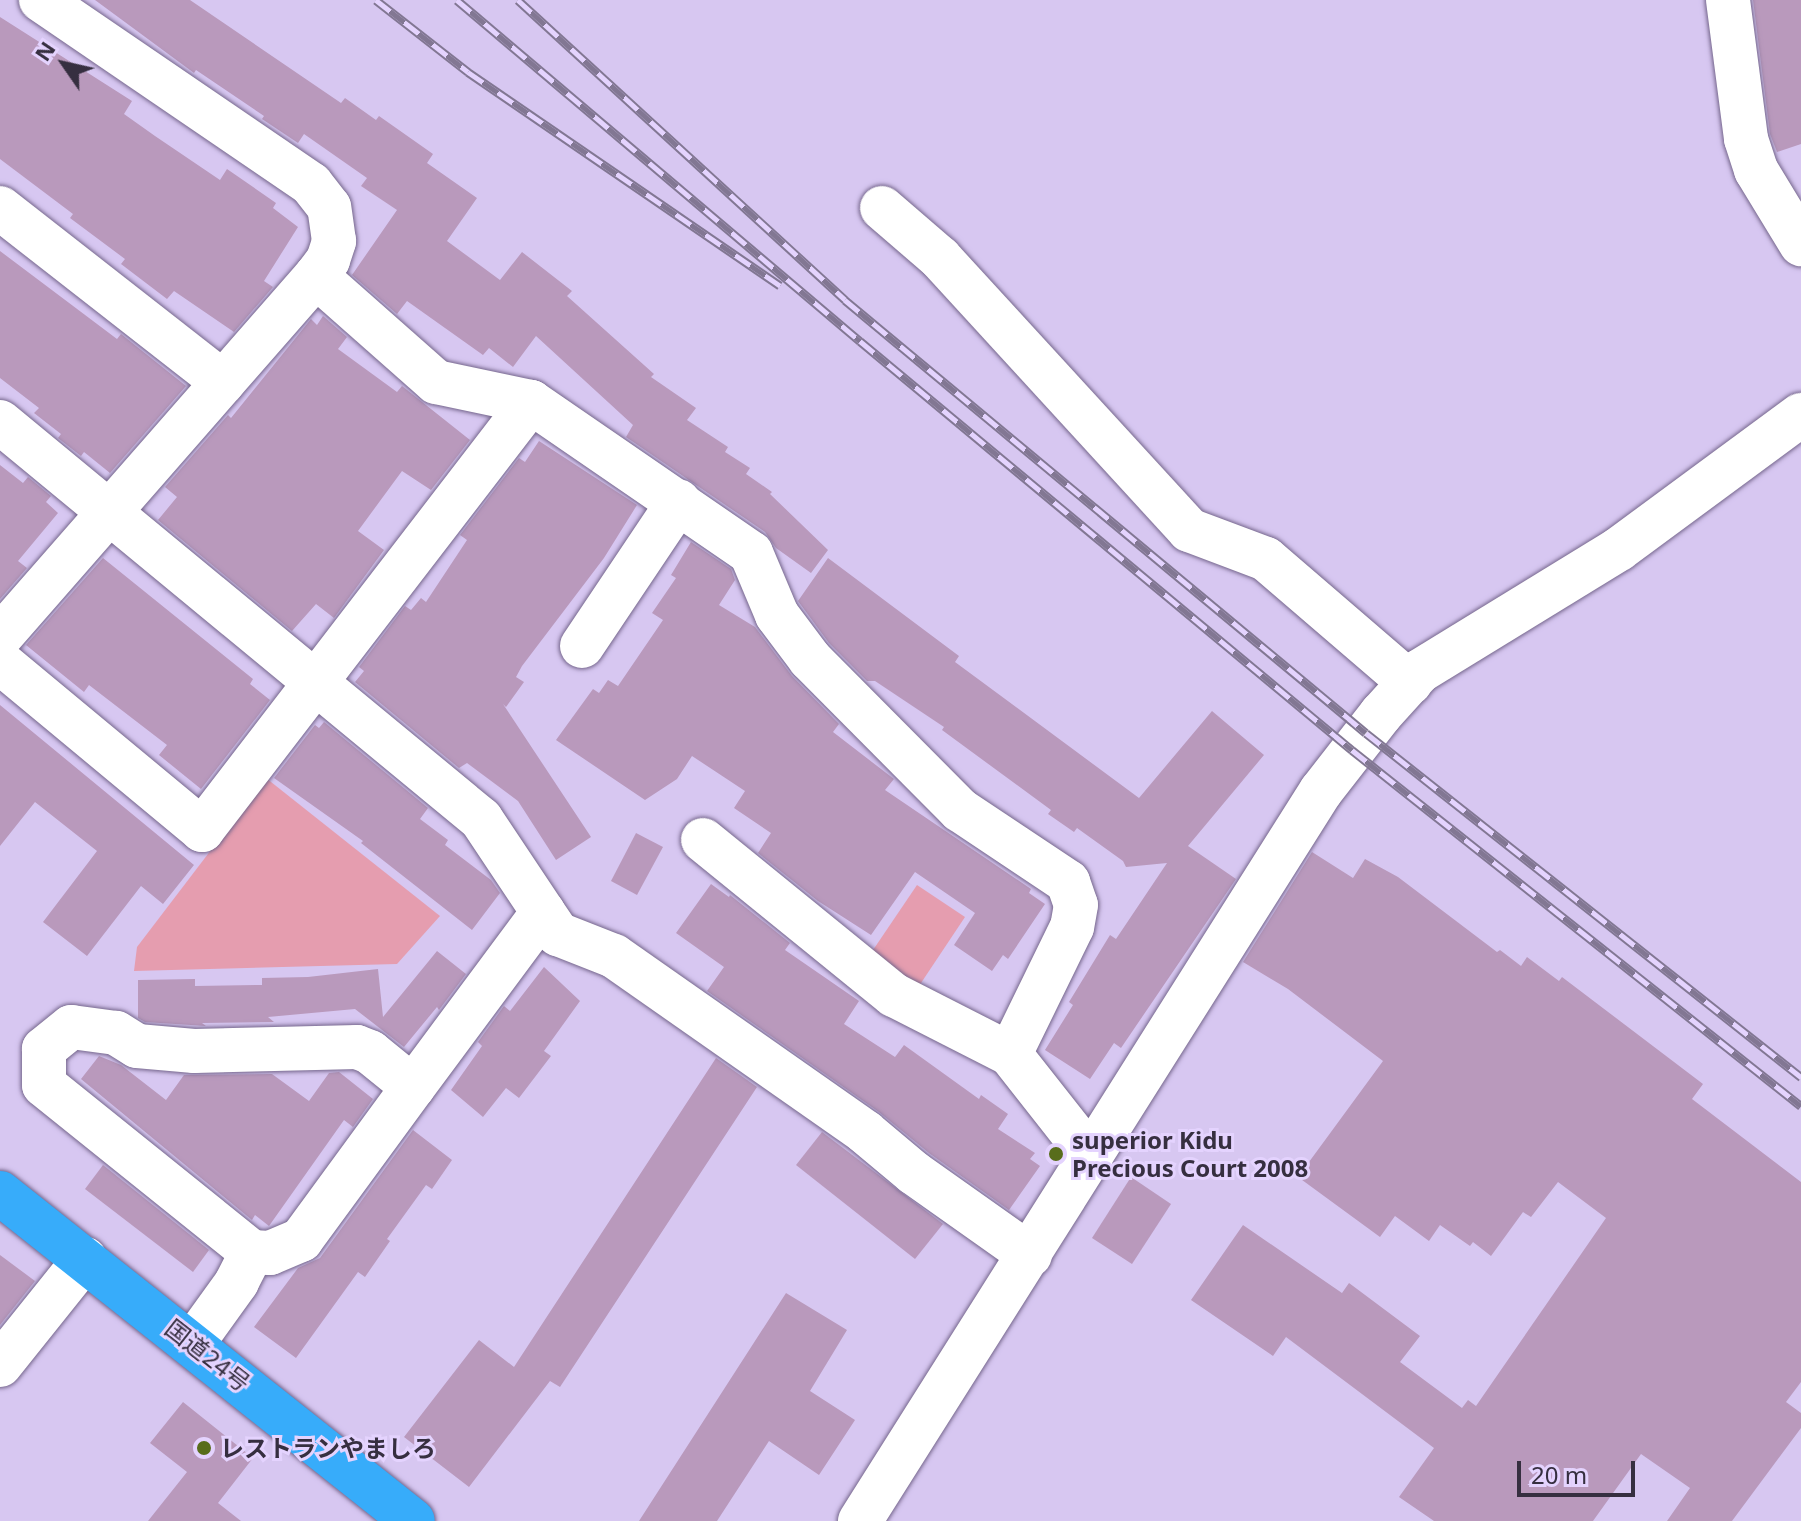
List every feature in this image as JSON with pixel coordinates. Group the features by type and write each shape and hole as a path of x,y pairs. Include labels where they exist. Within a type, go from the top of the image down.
{"highway":[{"name":"国道24号","path":"0,1193 193,1343 413,1521"}],"street":[{"path":"0,637 316,276 328,260 334,241 329,207 311,184 41,0"},
{"path":"1728,0 1746,139 1756,170 1801,244"},
{"path":"0,208 223,382"},
{"path":"882,208 940,258 1189,530 1266,559 1410,683"},
{"path":"316,276 436,382 531,402 751,553 777,615 810,659 960,810 1068,882 1076,905 1072,927 1010,1054"},
{"path":"0,662 202,830 531,402"},
{"path":"860,1521 1321,791 1420,671 1619,549 1801,415"},
{"path":"0,422 113,511 481,819 558,934 614,956 865,1132 914,1173 1030,1255"},
{"path":"582,646 679,501"},
{"path":"703,840 894,995 1010,1054 1091,1157"},
{"path":"413,1087 370,1052 357,1047 180,1050 137,1046 116,1033 71,1027 44,1049 44,1085 252,1252 270,1253 301,1240 543,912"},
{"path":"193,1343 237,1282 252,1252"},
{"path":"0,1365 85,1259"}],"shaded area":[{"path":"266,778 440,916 397,964 134,971 137,947"},
{"path":"917,885 965,917 919,986 871,953"}],"building":[{"path":"95,0 190,0 341,103 345,98 376,120 379,116 433,154 427,163 477,198 447,241 500,280 522,252 572,291 567,296 654,374 651,377 696,408 687,420 728,447 725,452 750,468 746,474 772,492 770,494 828,550 811,573 776,548 765,532 626,437 633,425 536,336 513,367 489,348 483,355 407,301 397,314 352,275 397,210 361,186 367,178 304,134 298,143 196,70 194,73"},
{"path":"1753,0 1801,0 1801,144 1777,152 1770,134"},
{"path":"0,17 132,101 124,114 155,136 220,180 227,169 276,203 273,208 298,227 264,281 273,287 234,332 174,291 167,299 121,264 125,259 70,218 73,214 0,159"},
{"path":"0,251 117,339 121,334 186,386 110,473 84,452 81,456 58,438 61,434 34,413 39,408 0,378"},
{"path":"323,316 347,337 338,349 397,392 402,386 470,440 431,490 402,471 358,531 384,550 334,618 316,604 292,631 158,520 177,497 165,487 228,415 231,418 311,319 317,325"},
{"path":"539,441 637,505 604,558 522,666 516,677 524,682 506,707 503,704 591,837 556,860 518,801 467,763 459,768 355,682 364,671 359,667 405,606 411,610 421,598 426,602 467,540 460,535 519,458 525,462"},
{"path":"0,465 23,483 28,477 51,496 46,502 58,513 18,561 27,568 0,599"},
{"path":"691,542 731,569 735,580 719,605 755,627 792,676 839,724 833,732 894,779 885,790 1031,889 1029,893 1045,904 1008,959 1003,955 992,971 954,945 975,913 915,872 871,935 818,901 758,853 771,833 734,808 745,791 692,756 677,779 645,800 556,740 593,689 599,693 608,680 618,686 663,620 652,613 676,578 671,575"},
{"path":"103,558 253,679 250,684 270,700 201,789 159,755 167,745 89,685 84,692 26,645"},
{"path":"828,558 959,656 955,662 1139,798 1212,711 1264,755 1188,846 1236,879 1121,1048 1114,1043 1090,1079 1045,1050 1073,1005 1069,1002 1110,935 1116,939 1167,863 1126,867 1123,861 1077,828 1074,832 1048,814 1051,810 942,730 944,727 875,681 867,681 829,643 798,601"},
{"path":"0,705 194,865 163,904 141,886 87,956 43,922 97,851 35,802 0,846"},
{"path":"324,722 428,808 420,819 448,840 445,845 491,880 500,893 472,930 361,843 363,841 274,778 315,725 319,728"},
{"path":"636,833 663,847 637,895 611,881"},
{"path":"1312,852 1353,878 1365,859 1398,877 1497,952 1500,950 1521,966 1527,957 1559,981 1562,977 1703,1084 1692,1099 1801,1182 1801,1382 1786,1402 1801,1413 1801,1428 1732,1521 1667,1521 1690,1488 1641,1454 1593,1521 1434,1521 1399,1497 1434,1448 1286,1337 1273,1356 1191,1300 1243,1225 1342,1293 1349,1283 1420,1336 1400,1362 1462,1408 1468,1400 1476,1406 1606,1218 1558,1182 1531,1217 1523,1212 1491,1256 1473,1242 1470,1246 1440,1225 1429,1241 1395,1216 1380,1237 1298,1177 1383,1061 1288,989 1243,962"},
{"path":"711,884 730,895 790,943 785,950 859,1001 844,1024 895,1057 904,1045 979,1099 981,1095 1008,1114 998,1129 1035,1153 1030,1159 1040,1166 1009,1210 929,1153 879,1112 707,991 724,967 676,933"},
{"path":"437,951 466,974 439,1010 437,1007 404,1047 355,1009 268,1017 274,1022 202,1023 206,1026 145,1022 138,1018 138,980 195,979 195,986 262,985 262,978 308,977 378,969 383,1017"},
{"path":"544,967 580,1001 544,1051 551,1056 519,1098 506,1088 483,1117 451,1090 482,1046 478,1042 504,1006 510,1011"},
{"path":"99,1056 121,1065 166,1100 184,1075 272,1074 309,1101 329,1073 339,1072 373,1099 353,1127 344,1120 269,1226 255,1215 252,1220 81,1079"},
{"path":"716,1058 757,1087 560,1387 550,1381 469,1487 404,1437 479,1340 514,1367"},
{"path":"413,1130 452,1160 432,1189 426,1185 387,1239 390,1241 365,1277 358,1272 296,1358 254,1327 298,1268 320,1258"},
{"path":"822,1132 943,1224 915,1259 796,1165"},
{"path":"103,1165 209,1250 193,1272 85,1189"},
{"path":"1131,1177 1171,1204 1132,1264 1092,1238"},
{"path":"0,1255 35,1281 0,1325"},
{"path":"786,1293 847,1330 810,1391 855,1420 819,1475 769,1441 717,1521 639,1521"},
{"path":"183,1402 253,1458 218,1503 241,1521 148,1521 187,1472 150,1443"}],"railway":[{"path":"376,0 468,72 780,286"},
{"path":"457,0 860,341 1352,750 1801,1106"},
{"path":"518,0 845,300 1366,733 1801,1077"}],"place":[{"name":"superior Kidu Precious Court 2008","path":"1056,1154"},
{"name":"レストランやましろ","path":"204,1448"}]}
